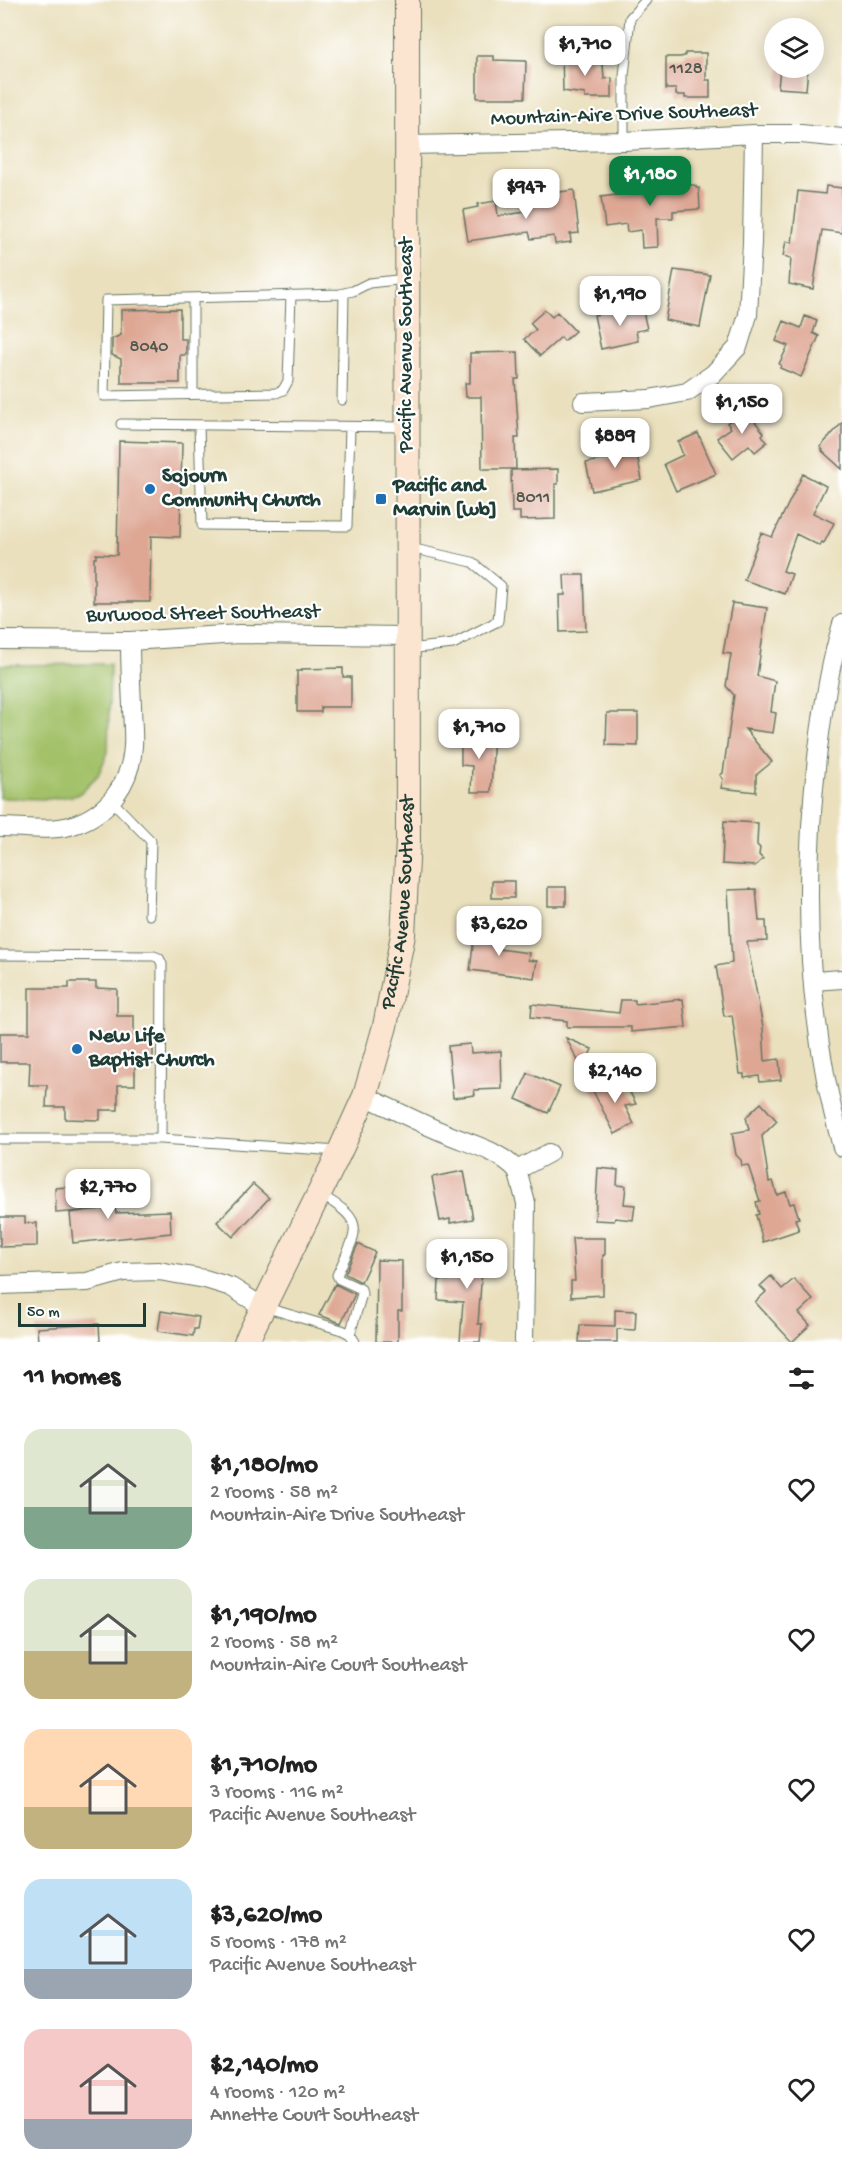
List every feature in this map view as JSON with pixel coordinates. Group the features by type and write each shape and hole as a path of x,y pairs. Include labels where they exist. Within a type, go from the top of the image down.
{"main road":[{"name":"Pacific Avenue Southeast","path":"247,1342 365,1096 385,1026 403,935 408,841 407,0"}],"street":[{"name":"Mountain-Aire Drive Southeast","path":"406,145 624,141 754,134 801,134 842,138"},
{"path":"583,402 649,399 687,392 713,374 738,347 748,315 754,134"},
{"path":"842,624 822,715 811,807 808,883 813,981 819,1034 830,1102 842,1147"},
{"name":"Burwood Street Southeast","path":"0,640 130,641 239,634 408,643"},
{"path":"0,827 71,826 90,818 112,801 123,786 130,768 133,747 130,641"},
{"path":"813,981 842,979"},
{"path":"365,1096 442,1132 488,1149 506,1159 517,1170 526,1203 524,1342"},
{"path":"517,1170 549,1153"},
{"path":"0,1284 87,1282 123,1272 159,1271 205,1279 231,1287 263,1307"}],"lane":[{"path":"624,141 624,76 630,18 646,0"},
{"path":"291,295 288,381 283,390 276,393 104,396 106,300 344,293 369,283 406,279"},
{"path":"342,400 344,293"},
{"path":"193,298 193,394"},
{"path":"121,424 407,427"},
{"path":"199,425 202,525 347,526 351,427"},
{"path":"407,547 472,562 501,586 498,621 453,644 408,643"},
{"path":"112,801 151,841 149,915"},
{"path":"0,955 153,956 159,958 162,964 161,1139"},
{"path":"0,1138 161,1139 340,1151"},
{"path":"263,1307 352,1338 362,1294 361,1289 339,1279 337,1275 356,1232 354,1222 345,1211 319,1194"}],"green space":[{"path":"110,664 108,752 98,775 78,795 49,799 0,798 0,665"}],"building":[{"path":"562,53 591,53 591,64 603,64 604,79 612,78 612,98 585,98 585,94 563,91"},
{"path":"685,53 706,53 706,80 710,80 710,98 685,98 685,95 676,95 676,89 666,89 666,57 685,56"},
{"path":"477,56 494,56 494,60 526,61 525,98 477,98"},
{"path":"779,78 807,78 806,90 778,88"},
{"path":"663,174 681,174 681,185 694,185 699,188 700,209 673,211 673,218 657,218 658,247 642,248 641,230 627,232 626,224 605,227 601,197 632,193 631,187 663,183"},
{"path":"826,186 842,188 842,233 822,230 813,289 789,284 791,258 783,256 786,241 792,243 798,191 825,194"},
{"path":"574,190 579,233 570,234 571,242 555,244 554,236 531,239 529,232 468,241 463,210 478,207 477,204 496,201 498,216 526,212 525,206 554,203 552,193"},
{"path":"674,270 710,275 700,327 665,320"},
{"path":"642,307 647,329 636,331 638,341 601,349 594,315"},
{"path":"180,309 180,339 186,339 186,355 180,355 180,383 121,383 121,359 112,355 112,339 121,335 121,310"},
{"path":"545,310 552,317 557,312 575,331 564,341 561,337 540,356 524,339 536,330 530,323"},
{"path":"805,316 817,321 813,333 819,336 801,377 780,368 779,364 788,346 776,341 784,321 801,328"},
{"path":"518,352 519,379 515,379 519,438 515,438 516,469 482,469 481,397 466,397 465,383 470,383 470,353"},
{"path":"745,409 764,433 762,435 767,442 755,452 749,445 733,458 717,438 731,428 727,423"},
{"path":"842,423 842,469 820,447"},
{"path":"698,433 716,474 676,491 664,464 683,455 678,442"},
{"name":"Sojourn Community Church","path":"119,441 182,443 180,537 151,536 150,602 94,602 94,558 96,554 117,555"},
{"path":"635,444 642,480 592,491 586,463 618,456 616,448"},
{"path":"558,469 558,484 555,484 555,519 520,520 520,512 512,512 511,470"},
{"path":"803,474 826,486 813,513 834,523 824,543 822,542 820,546 796,534 783,571 792,574 785,594 744,580 761,533 772,537"},
{"path":"564,575 584,575 586,631 560,632 559,595 565,595"},
{"path":"732,603 767,608 757,676 775,681 771,712 776,713 773,733 745,729 772,762 756,775 756,792 721,788 723,779 720,775 723,773 734,695 726,686 731,654 723,653"},
{"path":"343,668 343,677 351,677 351,707 321,707 321,712 297,712 297,671"},
{"path":"607,713 638,713 638,746 606,745"},
{"path":"470,732 494,732 491,792 471,792 472,766 461,765 461,741 470,741"},
{"path":"724,821 758,823 757,845 760,848 759,855 763,859 755,866 722,864"},
{"path":"492,881 514,881 514,898 492,898"},
{"path":"548,887 566,887 566,906 548,906"},
{"path":"756,889 759,921 766,921 767,941 747,942 763,1027 765,1061 779,1059 781,1080 760,1082 759,1076 744,1078 744,1074 740,1074 732,1015 724,1016 716,966 732,963 728,890"},
{"path":"475,930 501,934 499,949 529,953 528,960 537,961 534,978 470,970"},
{"name":"New Life Baptist Church","path":"69,982 96,982 96,988 117,989 117,1016 134,1016 134,1036 153,1036 153,1064 135,1064 135,1085 118,1085 118,1110 100,1110 100,1120 65,1119 65,1107 46,1107 47,1085 29,1085 30,1062 0,1062 0,1033 29,1033 29,988 69,988"},
{"path":"683,999 686,1027 631,1032 631,1027 567,1027 567,1021 531,1017 532,1004 619,1013 621,1000 635,1000 635,1004"},
{"path":"566,1038 592,1049 583,1070"},
{"path":"470,1044 471,1053 501,1051 502,1089 474,1090 475,1095 453,1098 448,1046"},
{"path":"528,1073 560,1087 548,1113 516,1099"},
{"path":"610,1077 616,1088 625,1083 636,1104 625,1106 634,1124 615,1134 591,1087"},
{"path":"761,1103 777,1121 762,1136 769,1182 773,1181 777,1195 786,1192 790,1204 794,1203 799,1218 795,1219 799,1230 763,1242 756,1215 759,1214 756,1202 760,1201 748,1165 742,1166 741,1160 736,1155 732,1133 749,1130 746,1117"},
{"path":"598,1168 618,1170 617,1185 626,1186 624,1204 635,1205 633,1220 615,1218 614,1221 595,1220"},
{"path":"464,1171 473,1219 450,1223 450,1219 440,1221 432,1177"},
{"path":"253,1184 269,1198 233,1237 217,1222"},
{"path":"81,1186 82,1211 56,1213 55,1188"},
{"path":"115,1208 116,1213 170,1211 171,1233 73,1243 70,1213"},
{"path":"0,1217 25,1217 25,1223 37,1223 37,1246 0,1247"},
{"path":"572,1238 605,1238 603,1295 571,1297 571,1281 575,1281"},
{"path":"358,1244 375,1252 361,1282 345,1274"},
{"path":"457,1246 486,1248 478,1324 482,1324 480,1342 460,1342 463,1302 438,1300 439,1280 448,1280 449,1274 456,1275"},
{"path":"377,1260 402,1261 402,1311 398,1311 398,1342 376,1342"},
{"path":"771,1276 782,1289 794,1279 813,1300 799,1313 810,1325 792,1342 755,1302 766,1292 760,1286"},
{"path":"335,1284 355,1294 341,1323 319,1315"},
{"path":"615,1310 636,1311 635,1330 617,1329 617,1342 579,1342 580,1325 615,1326"},
{"path":"161,1311 199,1317 193,1336 158,1331"},
{"path":"99,1324 100,1342 38,1342 37,1328"}],"place":[{"name":"Sojourn Community Church","path":"150,489"},
{"name":"Pacific and Marvin [wb]","path":"381,499"},
{"name":"New Life Baptist Church","path":"77,1049"}]}
